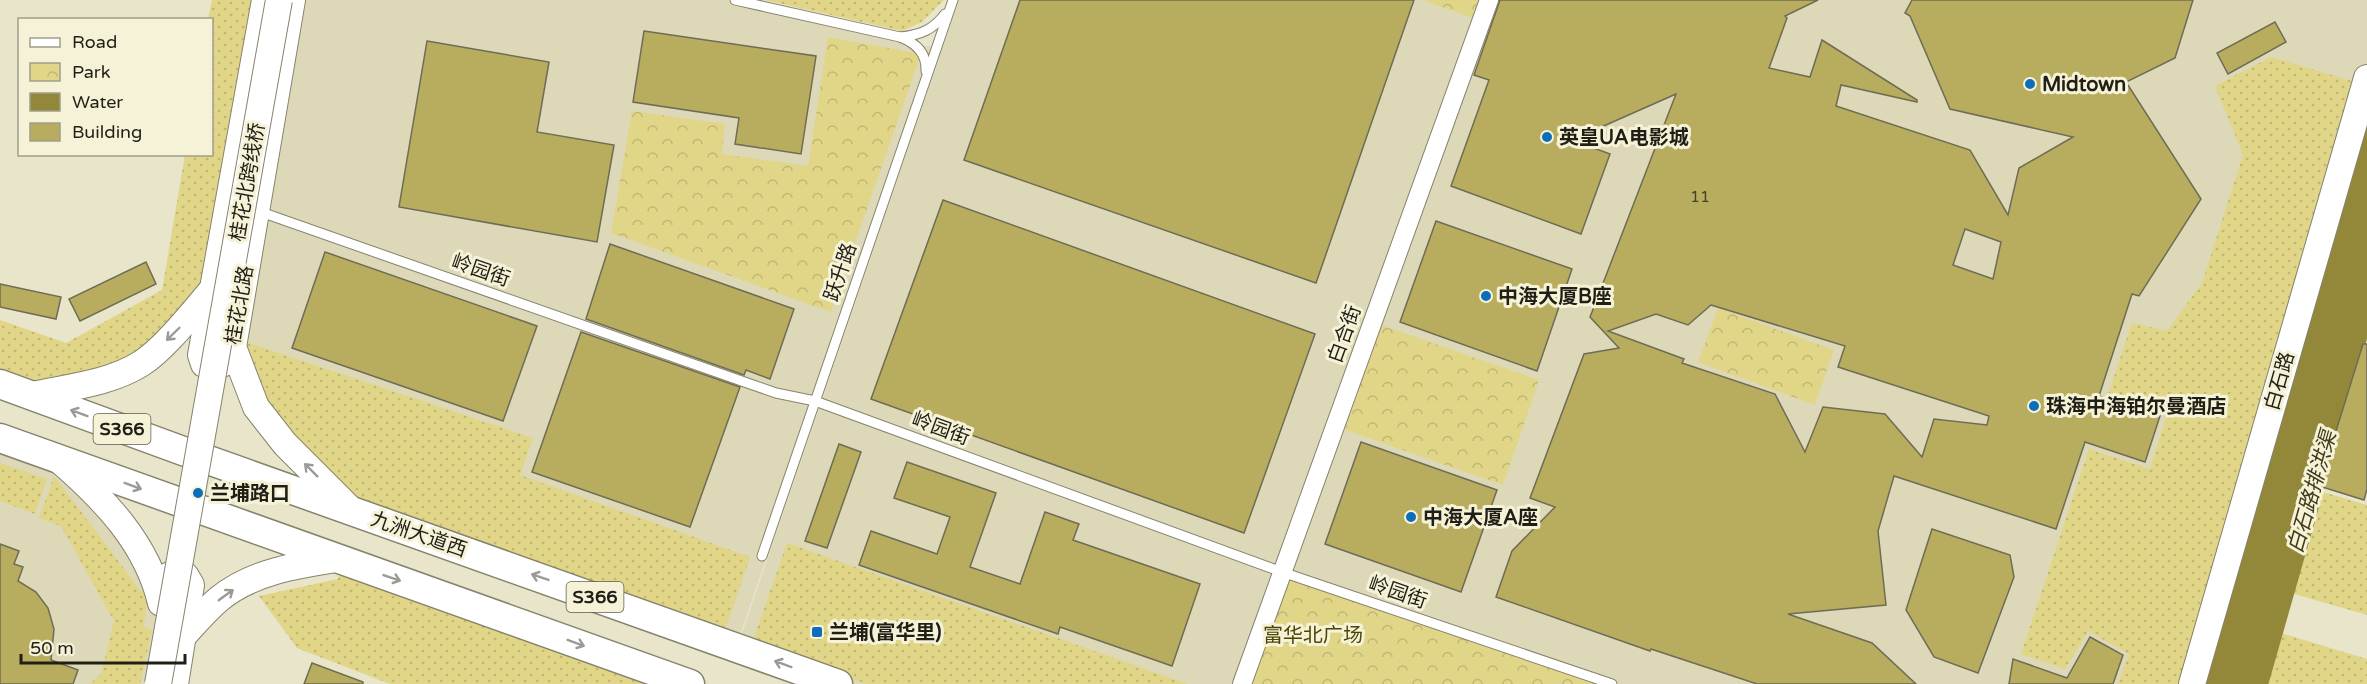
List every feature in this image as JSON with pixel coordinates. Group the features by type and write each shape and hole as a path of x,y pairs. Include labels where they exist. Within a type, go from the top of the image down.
{"main road":[{"name":"桂花北路","path":"265,0 201,359 210,367 221,366 228,359 233,346 292,0"},
{"name":"桂花北跨线桥","path":"158,684 279,0"},
{"name":"白石路","path":"2192,684 2367,78"},
{"path":"32,395 110,378 143,363 178,330 212,290"},
{"path":"233,346 256,407 285,444 352,511"},
{"name":"九洲大道西","path":"0,384 838,684"},
{"name":"S366","path":"0,438 690,684"},
{"path":"58,460 116,516 138,546 156,580 161,604"},
{"path":"184,635 220,598 247,582 285,568 337,559"},
{"path":"146,684 165,579 174,572 185,575 191,585 175,684"}],"street":[{"name":"白合街","path":"1242,684 1489,0"}],"lane":[{"path":"735,0 900,38 920,49 927,67 925,81"},
{"path":"900,38 916,36 932,29 952,2"},
{"name":"跃升路","path":"762,556 952,2"},
{"name":"岭园街","path":"256,211 776,393 815,401 1282,573 1612,684"}],"shaded area":[{"path":"293,0 725,0 940,49 737,644 235,347"},
{"path":"959,0 1487,0 1241,684 847,684 738,645"},
{"path":"1491,0 2367,0 2367,73 2190,684 1615,684 1283,572"},
{"path":"0,439 80,479 161,604 146,684 0,684"}],"green space":[{"path":"212,0 257,0 207,288 141,359 33,390 0,378 0,320 66,343 162,290 185,156 213,156 213,18 208,18"},
{"path":"764,0 944,0 922,22 902,31"},
{"path":"1422,0 1480,0 1473,18"},
{"path":"828,37 921,54 831,312 611,233 632,111 725,124 722,154 808,166"},
{"path":"2271,57 2355,82 2180,684 2118,684 2129,654 2088,631 2065,669 2021,654 2089,449 2150,469 2167,415 2108,394 2132,323 2167,331 2202,283 2243,155 2215,86"},
{"path":"1718,308 1834,350 1815,405 1698,362"},
{"path":"1381,325 1539,380 1503,485 1345,430"},
{"path":"243,341 533,438 520,475 750,557 724,633 359,504 295,444 263,402"},
{"path":"0,463 47,479 35,514 0,501"},
{"path":"54,476 147,599 144,627 152,630 140,684 90,684 101,674 114,621 61,526 39,518"},
{"path":"2320,491 2367,505 2367,615 2291,593"},
{"path":"787,543 1188,684 867,684 752,643"},
{"path":"342,566 671,684 390,684 297,648 259,596 338,579"},
{"name":"富华北广场","path":"1283,573 1611,684 1243,684"},
{"path":"2274,631 2367,659 2367,684 2259,684"}],"water":[{"path":"2367,75 2367,296 2256,684 2192,684"}],"building":[{"path":"1020,0 1414,0 1316,283 964,160"},
{"path":"1500,0 1818,0 1785,16 1787,18 1769,68 1810,77 1822,40 1917,100 1917,102 1841,85 1836,106 1970,150 2008,215 2019,168 2073,137 1950,109 1910,16 1905,13 1912,0 2193,0 2175,58 2126,82 2201,199 2139,296 2132,294 2099,396 2160,416 2145,462 2085,442 2056,529 1894,476 1878,531 1886,605 1788,614 1872,643 1916,684 1757,684 1651,649 1650,651 1496,597 1512,551 1555,507 1530,498 1584,354 1619,348 1590,317 1676,94 1572,140 1610,154 1581,234 1451,186 1489,80 1474,75","holes":["1965,229 2001,242 1993,279 1953,265","1711,305 1845,346 1838,367 1989,416 1987,425 1934,419 1922,457 1885,414 1823,407 1805,452 1775,394 1682,363 1684,359 1608,331 1656,314 1688,325"]},
{"path":"2275,22 2286,42 2228,74 2217,53"},
{"path":"644,31 816,56 801,154 735,144 739,118 633,102"},
{"path":"427,41 549,62 537,132 614,145 597,242 399,207"},
{"path":"943,200 1315,334 1244,533 871,399"},
{"name":"中海大厦B座","path":"1436,221 1572,269 1537,371 1400,322"},
{"path":"610,244 794,309 770,379 746,370 744,375 586,319"},
{"path":"325,252 537,326 503,421 292,348"},
{"path":"146,262 156,284 80,321 69,299"},
{"path":"0,284 61,297 56,319 0,307"},
{"path":"581,332 740,387 690,527 532,472"},
{"path":"2363,344 2367,344 2367,489 2364,500 2319,486"},
{"name":"中海大厦A座","path":"1361,442 1497,490 1461,592 1325,544"},
{"path":"839,444 861,452 827,548 805,541"},
{"path":"907,462 996,493 970,567 1020,584 1045,512 1079,524 1073,540 1200,584 1172,666 1060,627 1058,634 859,565 871,531 937,554 950,517 894,498"},
{"path":"1932,529 2010,555 2014,577 1978,673 1934,657 1906,610"},
{"path":"0,544 19,551 14,564 23,567 18,581 36,592 48,608 54,629 51,660 78,670 73,684 0,684"},
{"path":"2090,637 2123,655 2113,684 2009,684 2013,659 2067,678"},
{"path":"312,663 363,682 363,684 304,684"}],"waterway":[{"name":"白石路排洪渠","path":"2257,684 2367,299"}],"place":[{"name":"Midtown","path":"2030,84"},
{"name":"英皇UA电影城","path":"1547,137"},
{"name":"中海大厦B座","path":"1486,296"},
{"name":"珠海中海铂尔曼酒店","path":"2034,406"},
{"name":"兰埔路口","path":"198,493"},
{"name":"中海大厦A座","path":"1411,517"},
{"name":"兰埔(富华里)","path":"817,632"}]}
